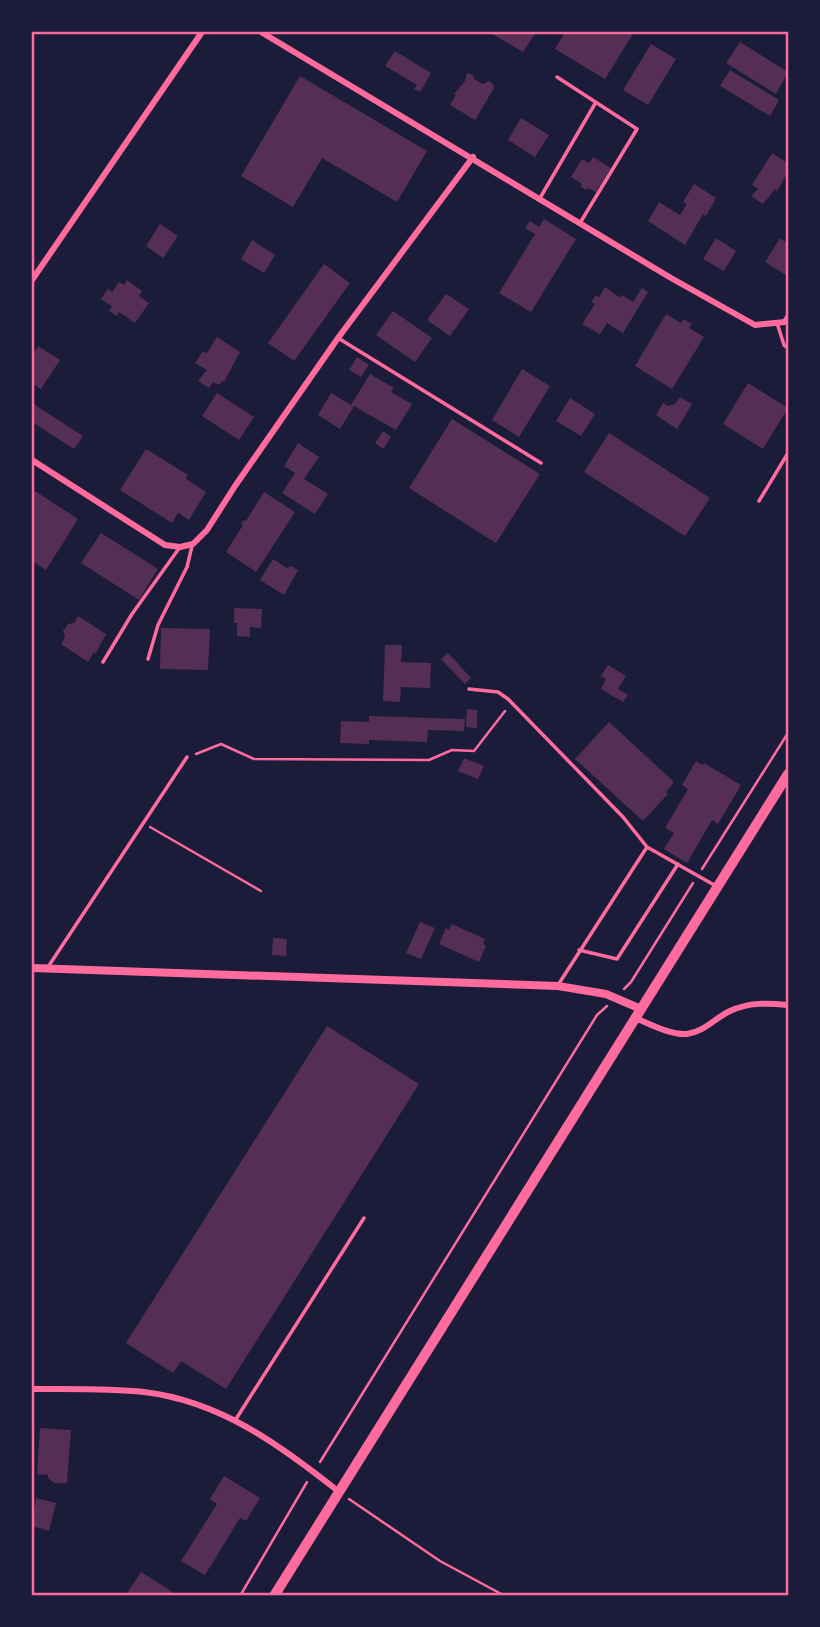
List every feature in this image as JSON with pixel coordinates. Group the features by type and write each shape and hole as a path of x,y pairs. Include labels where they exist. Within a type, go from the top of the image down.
{"main road":[{"path":"274,1595 789,774"}],"street":[{"path":"32,280 202,32"},
{"path":"261,32 671,278 755,325 785,323 789,317"},
{"path":"32,460 166,545 180,547 193,544 208,530 235,486 338,338 473,157"},
{"path":"32,968 558,986 615,998 661,1029 686,1034 707,1027 730,1011 761,1002 789,1005"},
{"path":"32,1389 145,1392 197,1404 236,1419 338,1491"}],"lane":[{"path":"557,78 637,129 580,223"},
{"path":"540,198 596,103"},
{"path":"777,323 784,345 789,348"},
{"path":"338,338 541,463"},
{"path":"759,500 789,453"},
{"path":"148,659 158,625 187,567 193,544"},
{"path":"103,662 132,614 180,547"},
{"path":"469,689 498,692 623,817 647,846 718,887"},
{"path":"47,969 187,757"},
{"path":"558,986 647,846"},
{"path":"579,950 617,959 678,864"},
{"path":"236,1419 364,1218"}],"path":[{"path":"187,757 221,744 254,759 429,760 452,750 474,751 504,712 509,701"},
{"path":"240,1595 313,1472 597,1014 631,982 789,733"},
{"path":"144,823 261,891"},
{"path":"338,1491 440,1561 505,1595"}],"building":[{"path":"489,32 536,32 523,52"},
{"path":"565,32 634,32 605,79 555,49"},
{"path":"740,42 788,72 776,94 726,63"},
{"path":"651,44 676,59 648,105 623,90"},
{"path":"395,51 431,73 420,92 414,89 417,85 385,66"},
{"path":"730,70 779,100 770,116 720,86"},
{"path":"467,73 483,84 489,81 494,88 475,120 450,105"},
{"path":"300,76 427,151 397,202 322,158 293,207 241,176"},
{"path":"521,118 549,135 535,157 508,140"},
{"path":"772,153 788,163 788,172 777,191 775,189 763,204 751,196 758,189 752,185"},
{"path":"593,157 611,168 596,192 588,188 586,190 571,177 582,159 589,163"},
{"path":"694,184 716,198 685,245 648,221 659,202 680,215 687,204 683,202"},
{"path":"544,219 576,239 531,312 499,293 535,234 525,228 530,221 539,227"},
{"path":"160,224 178,236 163,258 146,246"},
{"path":"716,238 736,251 724,271 703,259"},
{"path":"780,238 788,243 786,275 765,262"},
{"path":"252,240 275,255 264,273 241,259"},
{"path":"324,264 350,283 294,361 268,343"},
{"path":"127,280 142,291 139,296 149,303 135,323 119,312 117,316 109,311 112,306 101,299 108,289 112,292 119,282 124,285"},
{"path":"605,287 620,298 622,295 633,302 642,288 648,292 623,333 607,323 600,334 582,324 595,304 591,302 596,295 599,297"},
{"path":"446,294 469,309 450,336 427,320"},
{"path":"393,311 432,338 415,362 376,335"},
{"path":"666,314 681,323 683,319 692,324 689,328 704,337 672,389 635,366"},
{"path":"217,337 240,352 224,382 219,385 213,382 209,388 198,381 207,370 195,363 203,351 207,353"},
{"path":"38,346 60,360 41,389 32,383 32,357"},
{"path":"357,357 369,365 361,377 349,370"},
{"path":"522,369 550,386 519,437 492,420"},
{"path":"370,374 394,388 391,392 412,404 396,430 354,406 340,429 318,415 331,393 351,405"},
{"path":"748,383 788,408 763,449 723,424"},
{"path":"217,393 254,417 239,440 202,416"},
{"path":"680,397 692,404 677,429 656,415 663,403 668,406 675,404"},
{"path":"570,398 595,414 581,436 556,421"},
{"path":"32,403 83,436 74,449 32,422"},
{"path":"452,419 540,474 496,543 409,488"},
{"path":"383,431 391,437 383,449 375,443"},
{"path":"609,433 710,498 685,536 584,472"},
{"path":"298,443 319,457 304,479 328,494 315,514 282,493 295,473 284,466"},
{"path":"146,449 188,475 186,479 206,492 189,520 178,513 172,523 120,490"},
{"path":"35,491 78,519 46,570 32,561 32,496"},
{"path":"264,492 295,512 256,572 226,552 243,525 241,524 246,521"},
{"path":"101,533 158,569 139,600 81,563"},
{"path":"273,559 287,568 291,566 298,570 284,595 260,580"},
{"path":"234,608 262,609 261,628 250,627 250,637 237,636"},
{"path":"78,616 106,634 88,662 61,644 65,637 63,631 68,624 74,623"},
{"path":"161,628 210,629 208,670 160,669"},
{"path":"385,645 402,645 401,662 431,663 430,688 401,687 400,702 383,701"},
{"path":"448,653 471,678 465,684 441,659"},
{"path":"608,665 626,676 618,689 628,695 623,702 601,689 606,679 601,676"},
{"path":"467,709 477,710 477,728 466,727"},
{"path":"369,716 465,719 464,731 428,730 427,742 369,740 369,744 340,743 341,721 369,722"},
{"path":"609,722 674,782 666,792 668,794 643,821 575,759"},
{"path":"464,758 484,766 478,779 458,771"},
{"path":"696,761 741,785 718,824 712,820 687,863 664,849 674,833 665,828 688,789 682,785"},
{"path":"420,922 435,928 421,959 406,953"},
{"path":"452,924 485,939 483,944 486,946 479,962 439,944 446,928 449,930"},
{"path":"273,938 287,939 286,956 272,955"},
{"path":"327,1026 419,1084 226,1389 181,1361 173,1373 126,1343"},
{"path":"40,1428 71,1430 67,1483 54,1483 48,1475 37,1474"},
{"path":"224,1476 260,1498 246,1521 240,1518 205,1575 181,1561 217,1504 210,1499"},
{"path":"36,1498 56,1503 49,1531 32,1526"},
{"path":"141,1572 179,1596 125,1596"}]}
